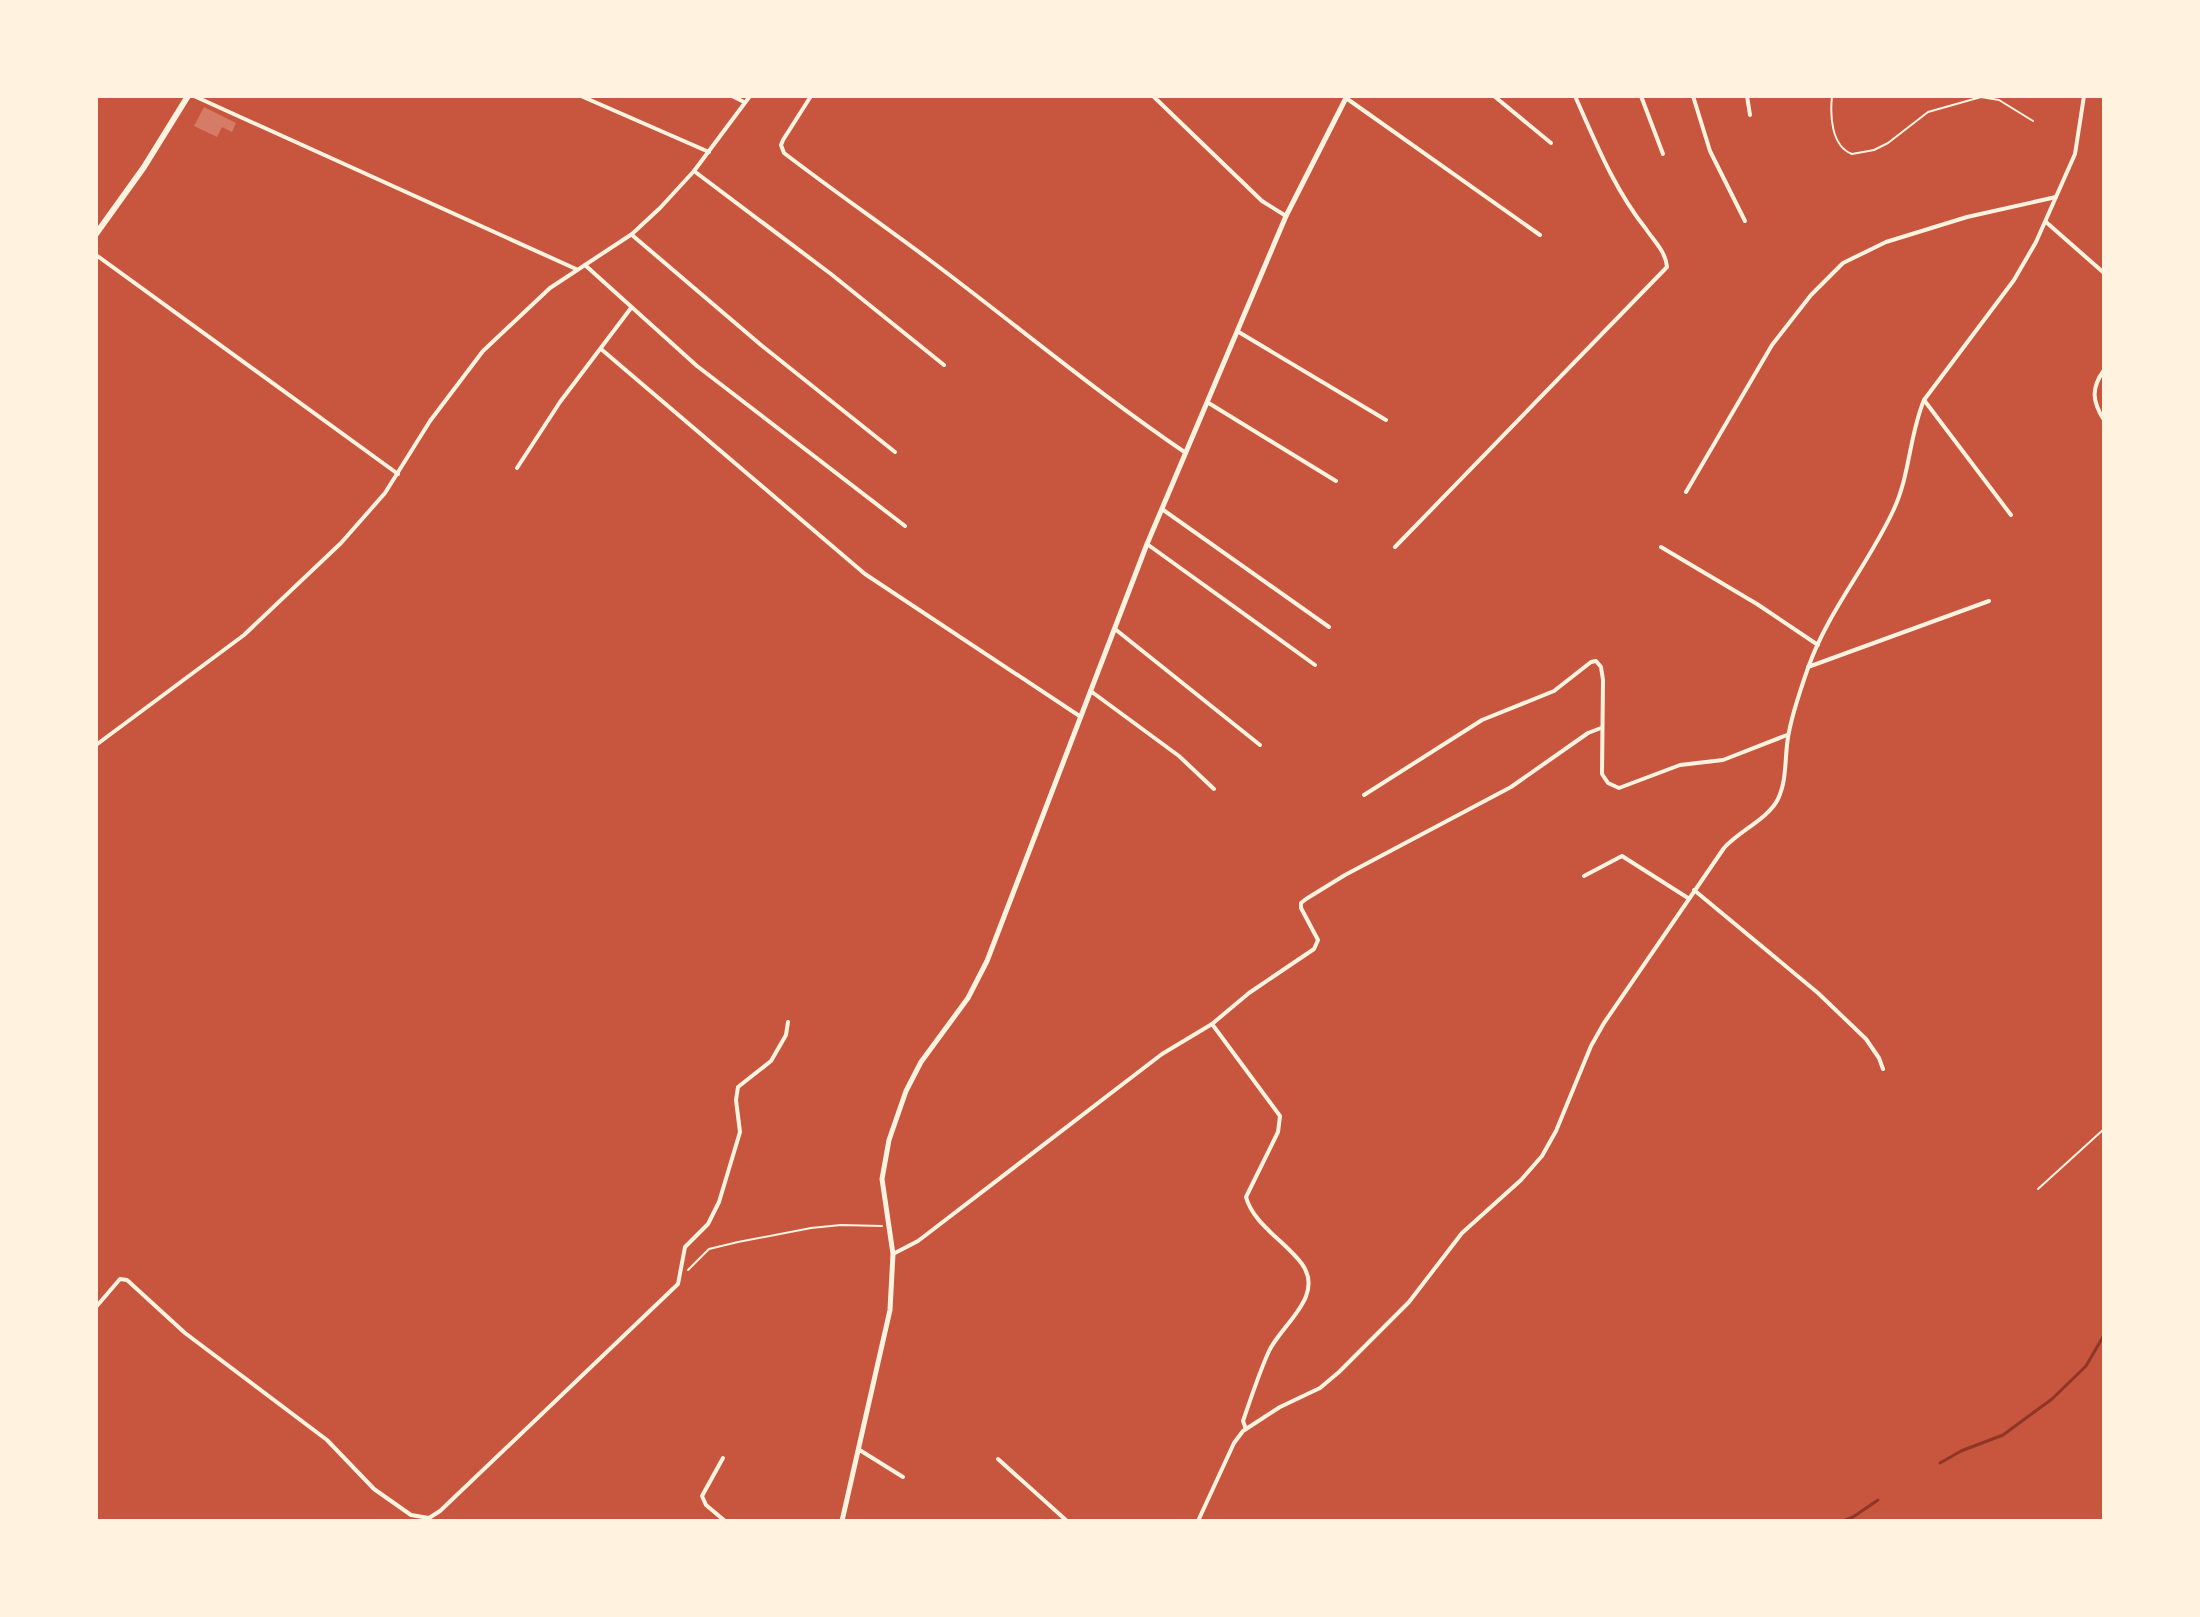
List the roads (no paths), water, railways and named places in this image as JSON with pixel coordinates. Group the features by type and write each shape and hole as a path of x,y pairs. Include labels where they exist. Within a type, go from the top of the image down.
{"main road":[{"path":"96,234 191,96"}],"street":[{"path":"191,96 576,269"},
{"path":"581,96 709,152"},
{"path":"732,96 745,102"},
{"path":"96,745 244,635 341,543 373,510 469,367 517,317 576,269 632,234 694,171 750,96"},
{"path":"811,96 783,140 784,153 924,256 1106,397 1186,453"},
{"path":"1153,96 1262,201 1286,216"},
{"path":"1494,96 1551,143"},
{"path":"1395,547 1667,267 1663,252 1610,175 1575,96"},
{"path":"1641,96 1663,154"},
{"path":"1693,96 1710,151 1745,221"},
{"path":"1747,96 1750,115"},
{"path":"1198,1521 1234,1443 1246,1429 1280,1407 1320,1388 1339,1372 1409,1302 1462,1233 1521,1180 1542,1156 1604,1023 1652,957 1688,898 1734,837 1765,814 1778,798 1786,768 1788,734 1808,667 1903,489 1917,419 1924,400 2014,280 2046,222 2075,154 2084,96"},
{"path":"842,1521 890,1310 893,1254 882,1191 883,1167 906,1091 929,1047 973,989 1010,904 1147,544 1236,331 1286,216 1346,97 1540,235"},
{"path":"694,171 831,274 944,365"},
{"path":"1686,492 1772,345 1811,295 1843,263 1886,242 1967,217 2056,197"},
{"path":"2046,222 2104,273"},
{"path":"632,234 761,345 895,452"},
{"path":"96,255 398,474"},
{"path":"585,265 697,366 905,526"},
{"path":"517,468 560,402 631,308"},
{"path":"1236,331 1386,420"},
{"path":"601,349 865,574 1082,717"},
{"path":"2104,370 2093,393 2104,420"},
{"path":"1924,400 2011,515"},
{"path":"1207,402 1336,481"},
{"path":"1162,509 1329,627"},
{"path":"1147,544 1315,665"},
{"path":"1661,547 1757,604 1818,645"},
{"path":"1808,667 1989,601"},
{"path":"1115,629 1260,745"},
{"path":"1364,795 1482,720 1554,691 1596,661 1601,667 1603,680 1602,774 1608,783 1619,788 1680,765 1723,760 1788,734"},
{"path":"1092,692 1179,756 1214,789"},
{"path":"893,1254 930,1233 1162,1054 1212,1024 1317,944 1318,940 1301,913 1301,903 1345,875 1511,787 1588,733 1601,728"},
{"path":"1584,876 1622,856 1688,898"},
{"path":"1694,890 1818,993 1866,1039 1883,1069"},
{"path":"96,1307 120,1279 127,1280 185,1333 327,1440 374,1489 411,1515 429,1518 440,1511 678,1284 685,1247 708,1224 719,1202 740,1132 736,1100 738,1087 771,1061 786,1035 788,1022"},
{"path":"1212,1024 1228,1050 1280,1116 1278,1132 1246,1201 1301,1263 1310,1281 1299,1308 1271,1348 1243,1421 1246,1429"},
{"path":"858,1449 903,1477"},
{"path":"723,1458 702,1496 706,1505 725,1521"},
{"path":"998,1459 1067,1521"}],"waterway":[{"path":"1940,1463 1961,1451 2003,1435 2052,1399 2086,1366 2104,1335"},
{"path":"1843,1521 1878,1500"}]}
